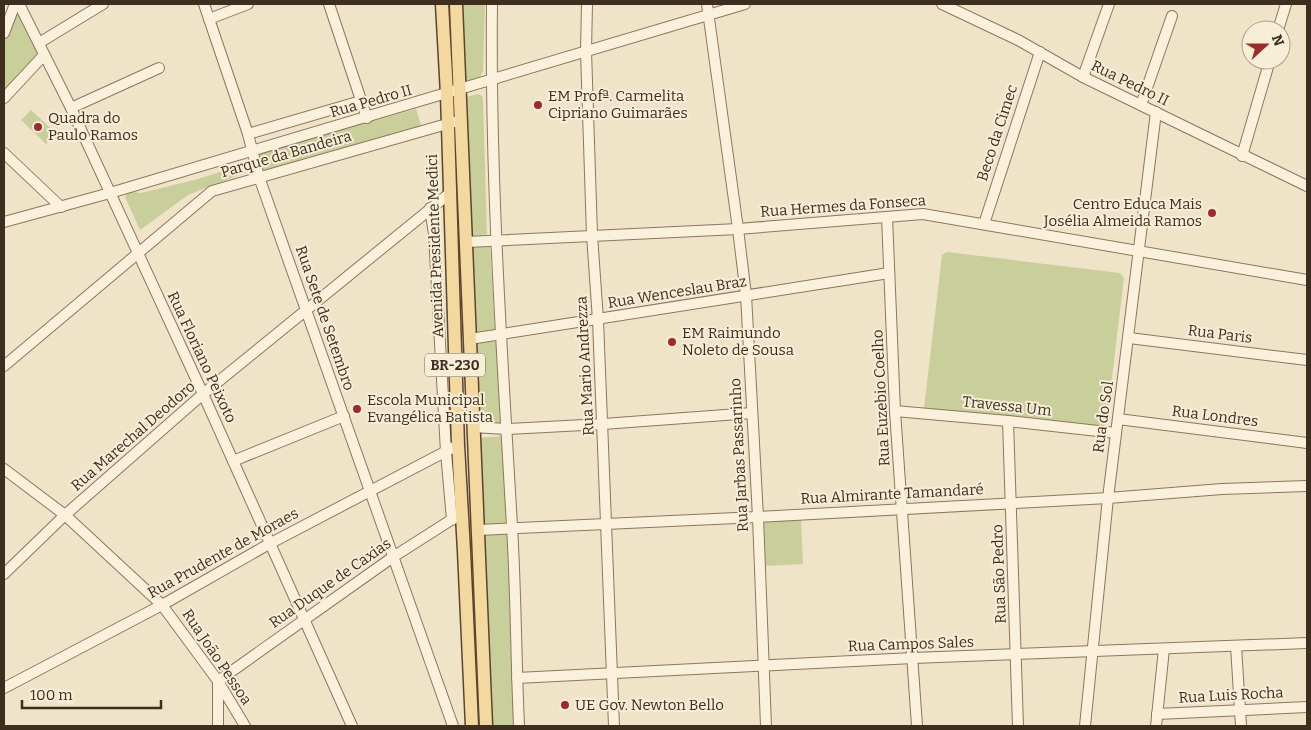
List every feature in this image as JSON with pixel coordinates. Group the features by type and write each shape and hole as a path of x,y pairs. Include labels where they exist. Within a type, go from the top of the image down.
{"main road":[{"name":"Avenida Presidente Medici","path":"442,4 447,94 458,445 457,516 472,726"},
{"name":"Avenida Presidente Medici","path":"456,4 486,726"},
{"path":"456,402 472,402"}],"street":[{"path":"4,33 15,4"},
{"name":"Rua Floriano Peixoto","path":"19,4 71,108 204,394 269,544 352,726"},
{"path":"39,43 103,4"},
{"name":"Rua Sete de Setembro","path":"204,4 248,134 259,177 453,726"},
{"path":"209,19 248,4"},
{"path":"329,4 367,118"},
{"path":"492,4 491,80 496,240 512,528 519,726"},
{"name":"Rua Mario Andrezza","path":"587,4 586,51 592,235 603,424 614,726"},
{"name":"Rua Jarbas Passarinho","path":"707,4 746,296 758,517 762,666 766,726"},
{"name":"Rua Pedro II","path":"4,222 110,194 745,4"},
{"name":"Rua Pedro II","path":"942,4 1018,40 1083,77 1307,186"},
{"path":"1083,77 1109,4"},
{"path":"1281,20 1286,4"},
{"path":"1141,105 1172,16"},
{"name":"Beco da Cimec","path":"984,224 1040,52"},
{"path":"4,98 44,55"},
{"path":"71,108 159,68"},
{"path":"1242,156 1267,70"},
{"path":"248,134 361,101"},
{"name":"Rua do Sol","path":"1084,726 1108,498 1156,112"},
{"name":"Parque da Bandeira","path":"4,366 137,252 212,191 461,120"},
{"path":"4,153 61,207"},
{"name":"Rua Marechal Deodoro","path":"4,574 65,515 204,394 450,193"},
{"path":"430,208 434,234 446,452 457,516"},
{"name":"Rua Hermes da Fonseca","path":"466,242 738,229 923,214 1307,280"},
{"name":"Rua Euzebio Coelho","path":"887,217 895,411 917,726"},
{"name":"Rua Wenceslau Braz","path":"470,339 889,273"},
{"name":"Rua Paris","path":"1129,338 1307,360"},
{"name":"Travessa Um","path":"895,411 1116,433"},
{"path":"473,427 506,429 752,413"},
{"path":"233,461 344,416"},
{"name":"Rua Londres","path":"1118,419 1307,443"},
{"name":"Rua São Pedro","path":"1008,421 1018,726"},
{"name":"Rua Prudente de Moraes","path":"4,688 162,605 269,544 458,445"},
{"name":"Rua João Pessoa","path":"4,469 65,515 162,605 218,681 245,726"},
{"name":"Rua Almirante Tamandaré","path":"478,530 758,517 1108,498 1222,489 1307,486"},
{"name":"Rua Duque de Caxias","path":"218,681 393,557 457,516"},
{"name":"Rua Campos Sales","path":"517,678 913,658 1307,644"},
{"path":"1236,646 1241,726"},
{"path":"1156,726 1164,649"},
{"path":"218,681 218,726"},
{"name":"Rua Luis Rocha","path":"1157,714 1307,707"}],"green space":[{"path":"459,4 485,4 483,71 480,77 467,81 465,80"},
{"path":"17,5 42,54 4,95 4,35"},
{"path":"478,94 483,99 487,234 471,237 466,97"},
{"path":"416,109 422,128 263,173 258,154"},
{"name":"Quadra do Paulo Ramos","path":"31,110 56,133 46,144 21,120"},
{"path":"244,164 247,172 188,195 140,230 125,197 129,191 141,193 198,179"},
{"path":"490,246 495,331 472,334 470,247"},
{"path":"947,252 1120,273 1124,278 1106,427 924,408 942,255"},
{"path":"497,341 500,425 476,425 473,342"},
{"path":"502,436 507,525 481,526 477,438"},
{"path":"801,518 803,564 765,566 763,520"},
{"path":"482,533 508,533 514,726 491,726"}],"place":[{"name":"EM Profª. Carmelita Cipriano Guimarães","path":"538,105"},
{"name":"Quadra do Paulo Ramos","path":"38,127"},
{"name":"Centro Educa Mais Josélia Almeida Ramos","path":"1212,213"},
{"name":"EM Raimundo Noleto de Sousa","path":"672,342"},
{"name":"Escola Municipal Evangélica Batista","path":"357,409"},
{"name":"UE Gov. Newton Bello","path":"565,705"}]}
